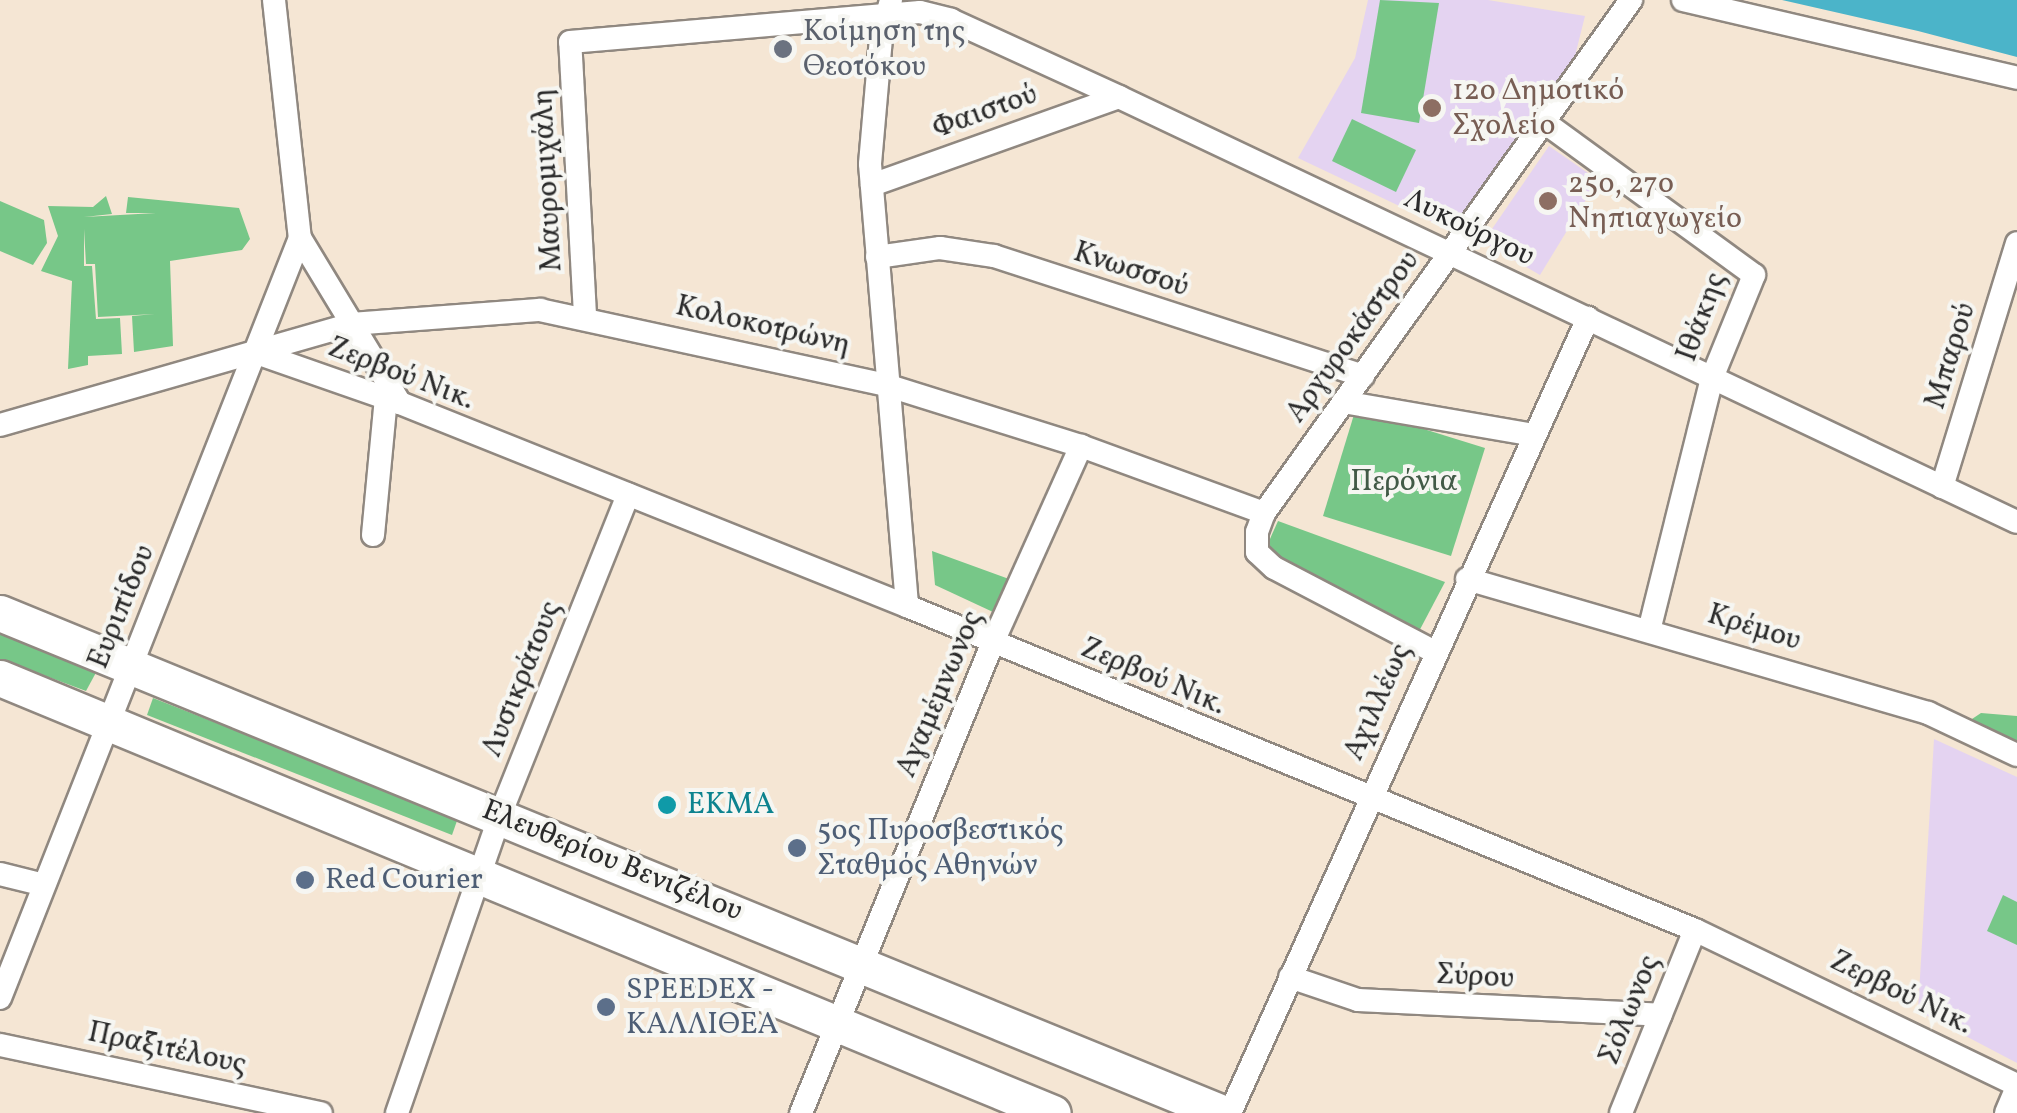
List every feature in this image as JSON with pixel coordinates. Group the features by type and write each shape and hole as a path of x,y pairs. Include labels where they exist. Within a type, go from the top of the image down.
{"main road":[{"name":"Ελευθερίου Βενιζέλου","path":"0,613 1222,1113"},
{"name":"Ελευθερίου Βενιζέλου","path":"0,678 108,718 1053,1113"}],"street":[{"name":"Ευριπίδου","path":"274,0 300,238 393,401"},
{"name":"Αργυροκάστρου","path":"1264,513 1547,124 1631,0"},
{"path":"1683,0 2017,78"},
{"path":"881,6 872,185 907,606"},
{"name":"Λυκούργου","path":"570,42 881,6 951,20 1451,252 2017,522"},
{"name":"Μαυρομιχάλη","path":"570,42 584,315"},
{"name":"Φαιστού","path":"872,185 1119,96"},
{"name":"Ιθάκης","path":"1547,124 1754,275 1712,378 1650,627"},
{"name":"Ευριπίδου","path":"0,998 40,884 132,664 300,238"},
{"name":"Μπαρού","path":"1942,487 2017,244"},
{"name":"Κνωσσού","path":"876,257 940,248 994,256 1363,376"},
{"name":"Κολοκοτρώνη","path":"0,425 352,324 428,314 584,315 886,385 1082,446 1264,513"},
{"name":"Αχιλλέως","path":"1230,1113 1433,651 1588,318"},
{"name":"Ζερβού Νικ.","path":"254,352 393,401 907,606 1368,800 1695,930 2017,1086"},
{"path":"372,535 393,401"},
{"path":"1342,402 1534,436"},
{"name":"Αγαμέμνωνος","path":"801,1113 992,642 1082,446"},
{"name":"Λυσικράτους","path":"397,1113 500,815 628,495"},
{"path":"1264,513 1255,541 1264,560 1433,651"},
{"name":"Κρέμου","path":"1467,579 1650,627 1928,712 2017,755"},
{"path":"0,874 40,884"},
{"name":"Σόλωνος","path":"1621,1113 1695,930"},
{"name":"Σύρου","path":"1290,977 1336,996 1381,1003 1661,1015"},
{"name":"Πραξιτέλους","path":"0,1045 321,1113"},
{"path":"2006,1113 2017,1086"}],"shaded area":[{"name":"12ο Δημοτικό Σχολείο","path":"1368,0 1488,0 1585,16 1575,56 1450,230 1298,158 1355,58"},
{"name":"25ο, 27ο Νηπιαγωγείο","path":"1549,146 1598,180 1540,275 1483,242"},
{"path":"1934,739 2017,777 2017,1063 1918,1011"}],"green space":[{"path":"1380,0 1439,3 1419,123 1361,113"},
{"path":"1352,119 1416,150 1396,192 1332,161"},
{"path":"106,196 112,214 84,217 156,213 126,213 128,197 239,208 250,239 242,250 170,261 173,346 134,352 132,316 155,314 98,317 95,264 86,264 84,229 84,266 92,266 96,319 120,318 122,354 88,356 88,365 68,369 72,281 41,271 58,236 48,206 93,207"},
{"path":"0,201 44,220 47,243 33,265 0,251"},
{"name":"Περόνια","path":"1356,408 1485,448 1451,556 1323,516"},
{"path":"1278,521 1445,582 1416,637 1265,550"},
{"path":"932,551 1009,579 993,612 935,585"},
{"path":"0,631 99,667 86,691 0,659"},
{"path":"153,698 458,818 452,835 147,715"},
{"path":"1981,713 2017,716 2017,744 1978,727 1972,719"},
{"path":"2003,895 2017,902 2017,945 1987,931"}],"water":[{"path":"1782,0 2017,0 2017,57 1918,31"}],"place":[{"name":"Κοίμηση της Θεοτόκου","path":"783,49"},
{"name":"12ο Δημοτικό Σχολείο","path":"1432,108"},
{"name":"25ο, 27ο Νηπιαγωγείο","path":"1548,201"},
{"name":"ΕΚΜΑ","path":"667,805"},
{"name":"5ος Πυροσβεστικός Σταθμός Αθηνών","path":"797,848"},
{"name":"Red Courier","path":"305,880"},
{"name":"SPEEDEX - ΚΑΛΛΙΘΕΑ","path":"606,1007"}]}
